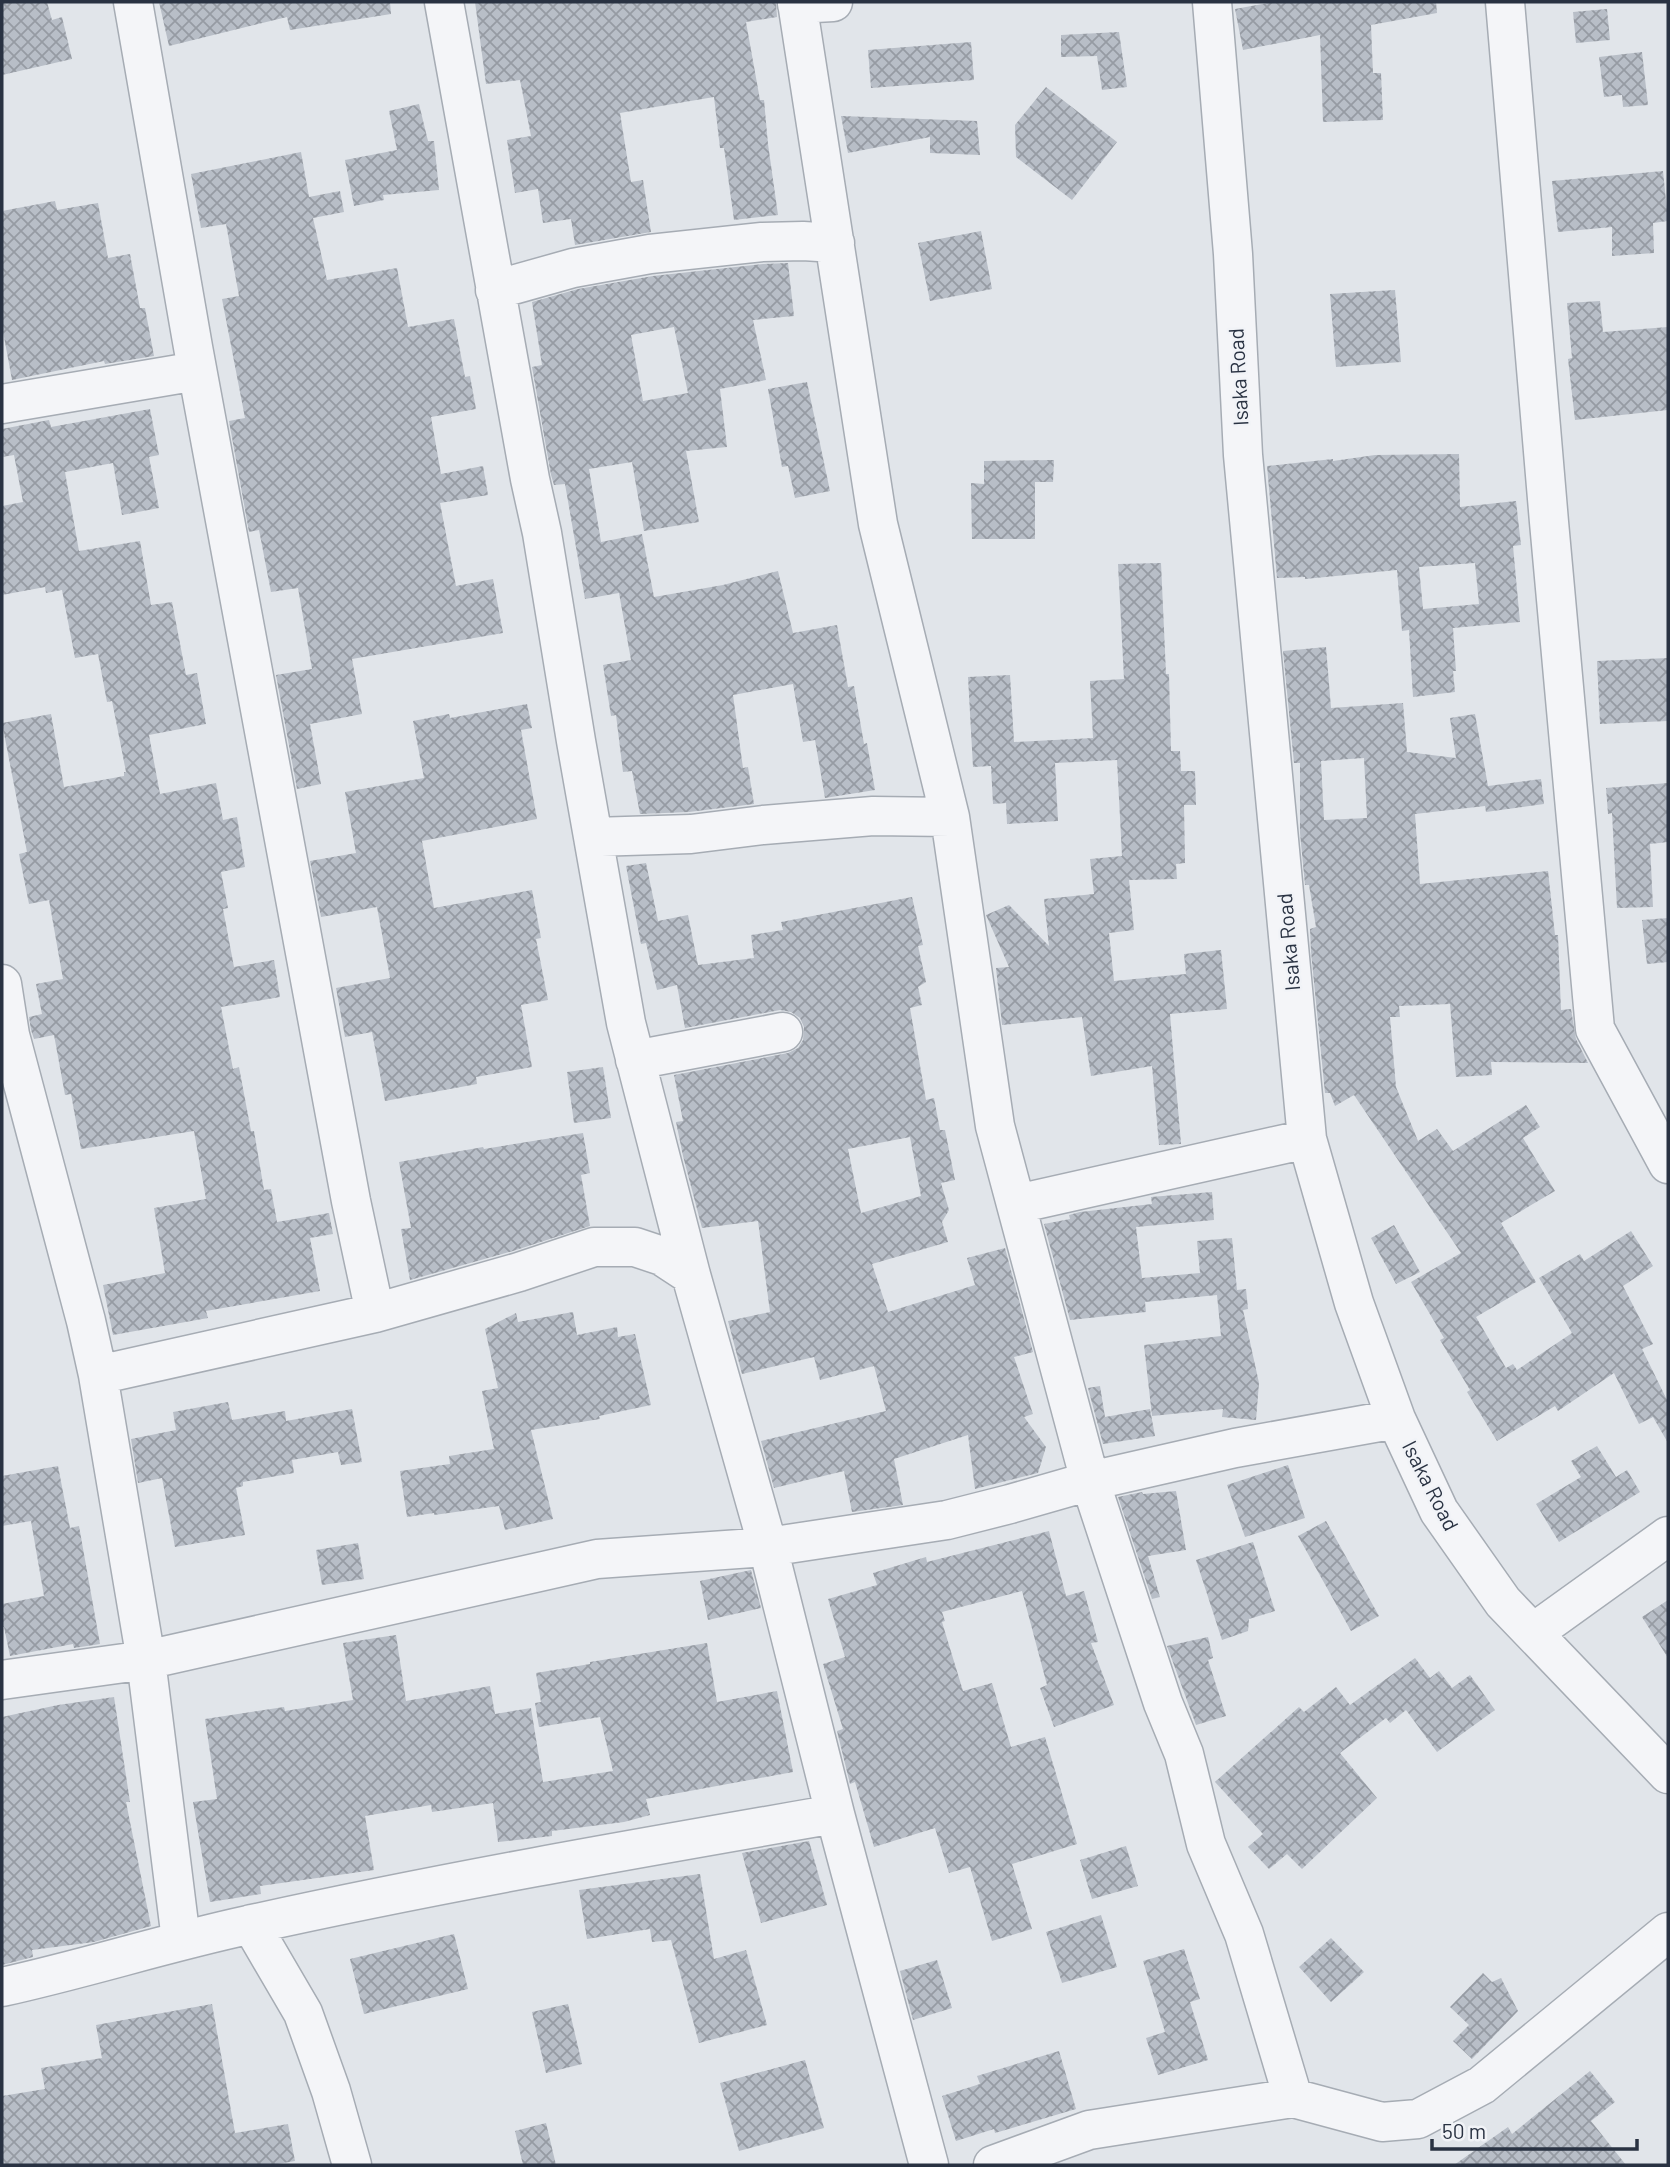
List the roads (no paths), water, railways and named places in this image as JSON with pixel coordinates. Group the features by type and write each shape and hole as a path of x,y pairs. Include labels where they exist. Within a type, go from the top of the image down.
{"street":[{"path":"134,2 197,371 351,1201 375,1313"},
{"path":"444,2 495,290 542,533 626,1023 691,1275 768,1547 835,1814 929,2165"},
{"path":"809,2 835,243 878,524 950,817 996,1126 1090,1481 1163,1703 1184,1754 1206,1844 1244,1934 1293,2098"},
{"name":"Isaka Road","path":"1212,2 1233,254 1243,455 1307,1139 1354,1303 1396,1419 1438,1511 1503,1602 1663,1761"},
{"path":"1505,2 1546,495 1595,1029 1668,1164"},
{"path":"495,290 573,268 650,254 762,242 835,243"},
{"path":"2,404 197,371"},
{"path":"593,837 691,834 873,816 950,817"},
{"path":"2,984 10,1035 98,1374 146,1660 181,1940"},
{"path":"635,1060 783,1032"},
{"path":"1017,1203 1307,1139"},
{"path":"98,1374 375,1313 519,1272 594,1247 635,1247 662,1255 691,1275"},
{"path":"2,1680 146,1660 597,1559 768,1547 947,1520 1090,1481 1235,1448 1396,1419"},
{"path":"1533,1633 1668,1536"},
{"path":"2,1987 251,1924 571,1859 835,1814"},
{"path":"251,1924 303,2013 331,2091 352,2165"},
{"path":"993,2165 1089,2130 1293,2098 1382,2122 1418,2119 1482,2085 1668,1932"}]}
